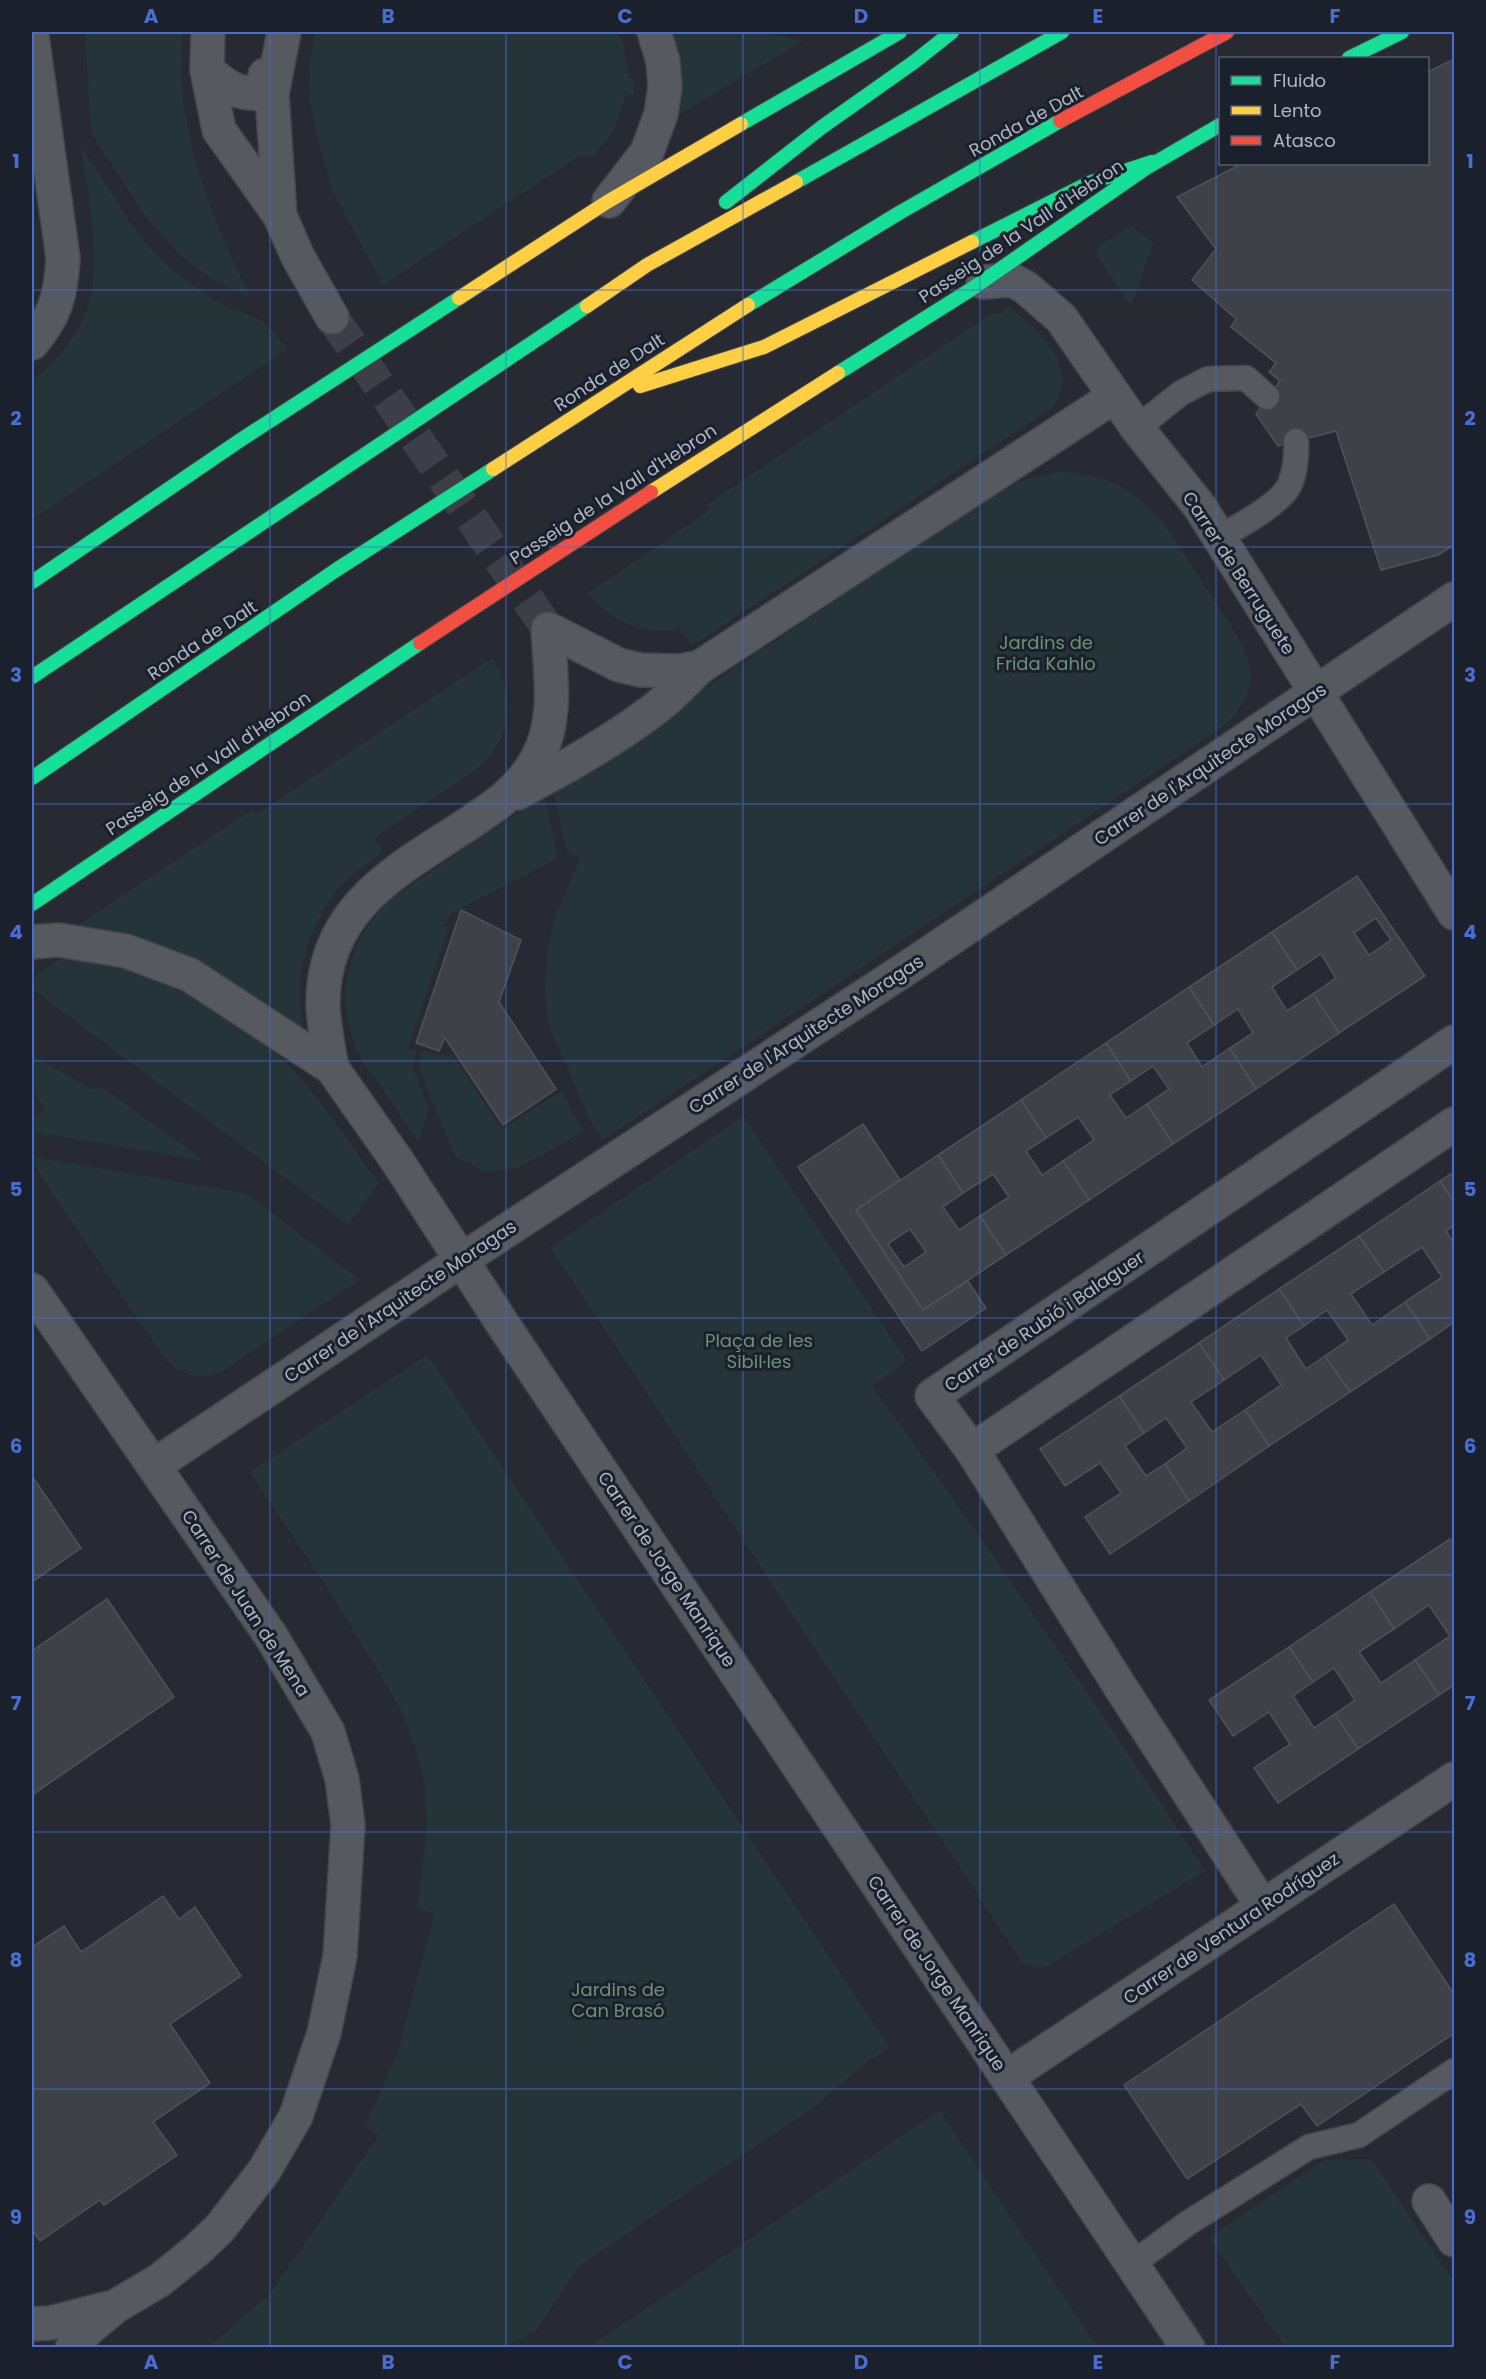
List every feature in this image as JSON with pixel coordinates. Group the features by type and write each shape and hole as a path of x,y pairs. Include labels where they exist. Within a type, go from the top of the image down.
{"main road":[{"path":"32,582 239,441 608,202 900,32"},
{"path":"32,677 647,265 822,126 914,62 952,32"},
{"path":"647,265 1062,32"},
{"name":"Ronda de Dalt","path":"32,778 336,570 711,328 899,213 1048,128 1227,32"},
{"path":"1351,57 1402,32"},
{"name":"Passeig de la Vall d'Hebron","path":"32,904 154,819 706,454 983,282 1152,162 1219,126"},
{"path":"599,400 764,347 1089,183 1152,162"}],"street":[{"path":"208,32 207,70 219,130 280,216 298,257 332,317"},
{"path":"262,32 261,63 272,94"},
{"path":"280,216 272,94 284,32"},
{"path":"608,202 647,152 661,114 665,87 663,61 654,32"},
{"path":"32,36 63,258 62,285 56,308 32,343"},
{"path":"207,70 225,86 237,91 249,94 272,94"},
{"name":"Carrer de Berruguete","path":"983,282 1012,280 1026,287 1061,318 1137,428 1200,507 1455,912"},
{"path":"332,1068 323,1004 325,978 335,945 354,910 370,892 389,876 505,800 569,765 631,726 657,707 700,667 1115,396"},
{"name":"Carrer de l'Arquitecte Moragas","path":"154,1465 920,959 1455,599"},
{"path":"505,800 524,780 538,758 547,733 552,707 548,629 619,664 640,670 681,671 700,667"},
{"name":"Carrer de Jorge Manrique","path":"32,942 59,940 126,951 190,975 332,1068 398,1162 460,1261 1188,2348"},
{"name":"Carrer de Rubió i Balaguer","path":"972,1450 932,1396 1455,1042"},
{"path":"1263,1907 1124,1693 972,1450 1455,1124"},
{"name":"Carrer de Juan de Mena","path":"32,1290 271,1636 328,1732 342,1779 348,1825 340,1956 324,2033 296,2116 264,2171 220,2228 160,2280 116,2306 87,2330 72,2348"},
{"name":"Carrer de Ventura Rodríguez","path":"1007,2077 1455,1779"},
{"path":"1430,2201 1455,2240"},
{"name":"Carrer de Juan de Mena","path":"32,2324 50,2323 116,2306"},
{"path":"32,2334 43,2348"}],"lane":[{"path":"1137,428 1181,393 1208,380 1246,378 1268,397"},
{"path":"1219,537 1261,514 1290,485 1297,450 1296,441"},
{"path":"1132,2264 1188,2223 1309,2147 1359,2135 1455,2071"}],"green space":[{"path":"85,32 182,32 181,80 191,142 198,169 216,221 251,297 211,278 184,259 149,221 91,133"},
{"path":"316,32 618,32 624,45 629,78 635,80 634,95 626,95 615,129 594,156 576,158 383,285 333,192 319,145 309,98 310,60"},
{"path":"666,32 764,32 803,41 671,119"},
{"path":"81,146 133,227 154,253 176,273 216,301 264,322 288,349 32,519 32,380 60,355 78,329 89,302 94,274 91,213"},
{"path":"1131,225 1154,244 1130,305 1096,254 1099,246"},
{"path":"1008,306 1043,338 1060,365 1062,379 1060,394 1052,408 691,645 680,629 653,630 618,619 588,593 710,510 706,505 991,314 1004,313"},
{"name":"Jardins de Frida Kahlo","path":"1055,472 1087,475 1114,483 1138,498 1161,520 1242,645 1248,661 1250,676 1247,692 1239,709 1224,726 603,1140 591,1122 548,1024 545,990 547,955 553,922 580,857 567,853 553,790 993,495 1023,480"},
{"path":"492,658 500,673 508,702 508,716 498,742 478,768 374,838 383,852 350,877 328,902 311,937 301,976 301,1015 305,1034 72,929 253,809 257,814"},
{"path":"544,795 558,858 452,913 444,926 448,928 408,1048 417,1051 413,1066 429,1111 418,1143 361,1058 350,1029 346,1009 346,989 355,951 364,933 390,899"},
{"path":"69,953 114,961 182,989 246,1028 283,1060 321,1104 379,1183 348,1225 32,989 32,978"},
{"path":"422,1050 454,1057 502,1129 562,1091 583,1132 518,1168 485,1172 455,1156 418,1066"},
{"path":"32,1055 91,1089 102,1087 205,1161 32,1132 32,1119 45,1109 32,1088"},
{"name":"Plaça de les Sibil·les","path":"744,1116 907,1361 872,1386 1042,1627 1205,1871 1044,1968 1024,1965 550,1247"},
{"path":"32,1157 246,1193 360,1280 221,1372 199,1376 186,1373 166,1361 32,1162"},
{"name":"Jardins de Can Brasó","path":"427,1355 890,2047 862,2066 817,2105 579,2266 536,2331 505,2347 208,2347 269,2295 379,2135 365,2127 398,2051 434,1914 417,1909 427,1829 425,1789 417,1753 404,1717 330,1592 250,1472"},
{"path":"940,2110 1098,2347 589,2347"},
{"path":"1371,2159 1454,2282 1454,2347 1285,2347 1209,2237 1324,2160"}],"building":[{"path":"1454,59 1454,545 1438,555 1381,570 1336,431 1278,446 1256,414 1280,381 1269,372 1276,363 1231,327 1236,319 1192,280 1216,249 1177,197 1239,165 1429,165 1429,72"},
{"path":"1357,876 1425,976 1339,1033 1313,994 1336,978 1321,954 1297,970 1272,932","holes":["1376,918 1391,940 1369,955 1354,933"]},
{"path":"461,910 521,940 499,1002 556,1089 503,1125 445,1038 439,1051 416,1043"},
{"path":"1272,932 1297,970 1272,987 1287,1011 1313,994 1339,1033 1256,1089 1230,1048 1253,1033 1238,1009 1214,1025 1189,987"},
{"path":"1189,987 1214,1025 1187,1043 1202,1067 1230,1048 1256,1089 1173,1144 1147,1104 1169,1089 1153,1066 1131,1081 1106,1043"},
{"path":"1106,1043 1131,1081 1110,1095 1126,1118 1147,1104 1173,1144 1089,1200 1063,1161 1094,1140 1078,1117 1046,1138 1021,1100"},
{"path":"1021,1100 1046,1138 1026,1151 1042,1175 1063,1161 1089,1200 1006,1255 980,1216 1009,1197 993,1174 963,1193 938,1155"},
{"path":"863,1124 900,1180 856,1210 923,1310 968,1281 986,1308 922,1351 798,1167"},
{"path":"938,1155 963,1193 943,1207 959,1230 980,1216 1006,1255 923,1310 856,1210","holes":["910,1229 926,1252 904,1267 888,1244"]},
{"path":"1454,1172 1454,1202 1440,1181"},
{"path":"1440,1181 1454,1202 1454,1225 1446,1231 1454,1243 1454,1322 1430,1339 1405,1302 1442,1277 1422,1247 1384,1272 1359,1236"},
{"path":"1359,1236 1384,1272 1351,1294 1372,1325 1405,1302 1430,1339 1350,1392 1325,1356 1348,1340 1327,1310 1304,1326 1279,1289"},
{"path":"1279,1289 1304,1326 1286,1338 1306,1369 1325,1356 1350,1392 1269,1446 1245,1410 1281,1385 1261,1355 1224,1380 1199,1343"},
{"path":"1199,1343 1224,1380 1191,1402 1212,1432 1245,1410 1269,1446 1189,1501 1165,1464 1187,1448 1166,1418 1144,1433 1119,1396"},
{"path":"1119,1396 1144,1433 1125,1446 1146,1476 1165,1464 1189,1501 1110,1554 1085,1517 1121,1493 1100,1463 1065,1486 1040,1449"},
{"path":"32,1476 81,1548 32,1582"},
{"path":"1450,1539 1454,1545 1454,1685 1439,1695 1415,1660 1450,1636 1429,1605 1394,1629 1370,1592"},
{"path":"1370,1592 1394,1629 1359,1652 1381,1683 1415,1660 1439,1695 1358,1749 1335,1714 1355,1700 1334,1668 1313,1682 1289,1647"},
{"path":"107,1599 174,1697 32,1795 32,1651"},
{"path":"1289,1647 1313,1682 1293,1696 1314,1728 1335,1714 1358,1749 1278,1803 1254,1768 1290,1744 1269,1712 1233,1736 1209,1700"},
{"path":"163,1896 179,1919 195,1907 241,1976 170,2024 210,2083 153,2122 177,2155 104,2205 100,2200 40,2241 32,2230 32,1947 64,1926 81,1952"},
{"path":"1394,1904 1454,1994 1454,2033 1317,2126 1301,2104 1187,2179 1124,2085"}],"tunnel":[{"path":"332,317 548,629"}],"traffic: fast":[{"path":"741,124 900,32"},
{"path":"726,202 822,127 914,62 952,32"},
{"path":"796,182 1062,32"},
{"path":"1351,57 1402,32"},
{"path":"748,305 899,213 1060,121"},
{"path":"838,373 970,290 1146,168 1219,126"},
{"path":"972,242 1089,183 1152,162"},
{"path":"32,582 239,441 459,298"},
{"path":"32,677 587,306"},
{"path":"32,778 336,570 493,469"},
{"path":"32,904 420,643"}],"traffic: slow":[{"path":"459,298 607,202 741,124"},
{"path":"587,306 647,265 796,182"},
{"path":"640,386 764,347 972,242"},
{"path":"493,469 748,305"},
{"path":"651,492 838,373"}],"traffic: jam":[{"path":"1060,121 1227,32"},
{"path":"420,643 651,492"}]}
